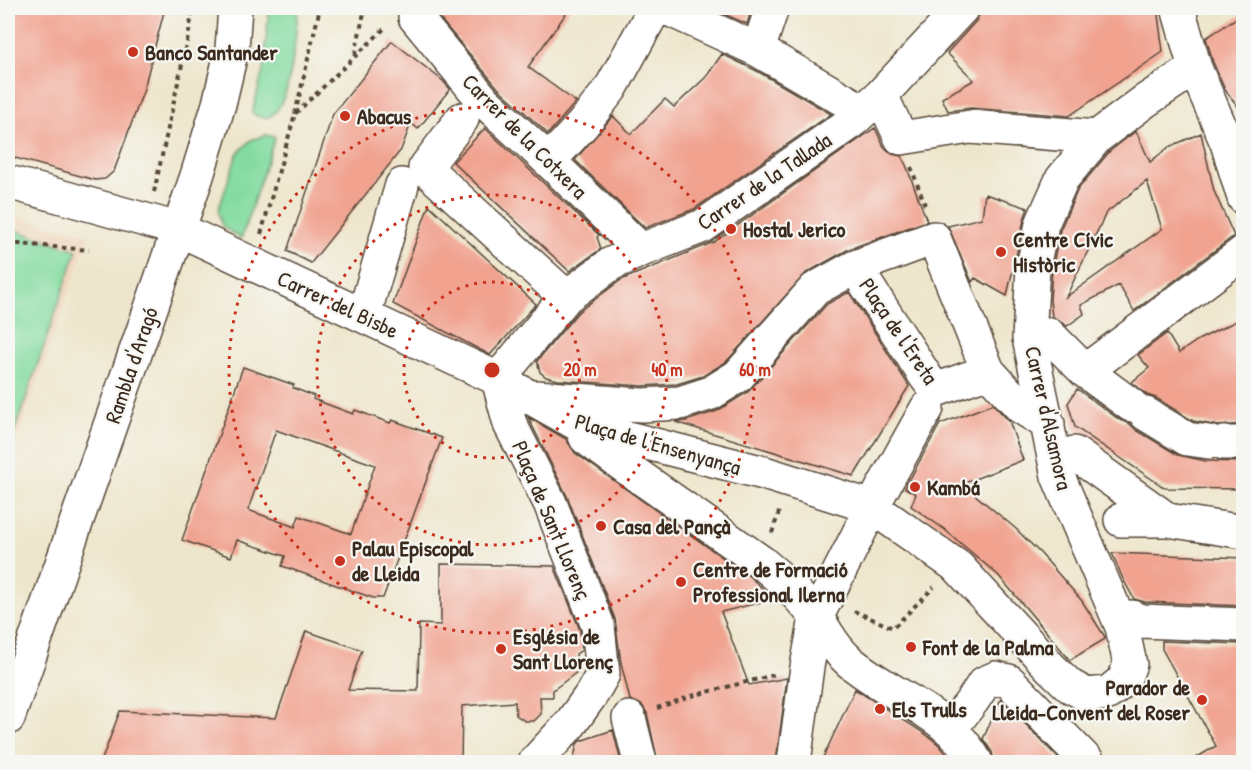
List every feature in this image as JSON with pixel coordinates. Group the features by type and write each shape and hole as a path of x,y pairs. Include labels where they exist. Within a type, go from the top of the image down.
{"street":[{"name":"Rambla d'Aragó","path":"8,718 197,176 219,104 232,49 235,8"},
{"path":"549,160 583,124 611,88 655,8"},
{"path":"666,8 872,103 901,138 970,127 1097,137"},
{"path":"758,50 772,8"},
{"name":"Carrer de la Tallada","path":"498,379 566,297 611,264 641,249 703,226 849,124 872,103 962,8"},
{"path":"1178,8 1195,68 1235,148 1244,198"},
{"name":"Carrer de la Cotxera","path":"402,20 641,249"},
{"name":"Carrer d'Alsamora","path":"1070,686 1087,695 1108,693 1124,680 1130,664 1122,627 1058,476 1029,338 1033,267 1041,224 1062,178 1097,137 1195,68"},
{"path":"462,119 425,168 566,297"},
{"name":"Carrer del Bisbe","path":"8,182 178,229 498,379"},
{"path":"364,315 402,185"},
{"name":"Plaça de l'Ereta","path":"988,370 936,390 855,267 934,238 988,370 1021,407 1048,424"},
{"name":"Carrer d'Alsamora","path":"1085,371 1244,252"},
{"path":"530,396 642,405 680,403 711,393 738,376 815,289 855,267"},
{"path":"1029,338 1048,334 1085,371 1138,409 1187,439 1226,443"},
{"name":"Plaça de l'Ensenyança","path":"498,379 581,426 791,481 872,507 958,567 1070,686"},
{"name":"Plaça de Sant Llorenç","path":"498,379 510,424 550,503 598,626 603,674 597,714 535,762"},
{"path":"794,762 816,618 872,507 927,408"},
{"path":"581,426 586,438 761,562 782,580 816,618 834,646 850,661 951,728 976,762"},
{"path":"1074,453 1168,520"},
{"path":"1121,520 1168,520 1244,532"},
{"path":"1132,617 1141,621 1244,625"},
{"path":"951,728 984,683 996,678 1009,681 1088,762"},
{"path":"597,714 640,762"}],"path":[{"path":"147,220 163,157 193,8"},
{"path":"260,235 295,114 320,8"},
{"path":"355,56 365,8"},
{"path":"295,114 355,56 402,20"},
{"path":"901,138 930,219"},
{"path":"8,243 89,250"},
{"path":"761,562 791,481"},
{"path":"853,611 893,628 940,580"},
{"path":"597,714 694,695 807,667"}],"shaded area":[{"path":"8,214 89,235 8,464"}],"green space":[{"path":"269,8 298,8 293,58 284,98 276,112 265,118 252,113 263,71"},
{"path":"266,135 275,137 241,239 222,226 218,211 237,154 251,140"},
{"path":"8,228 77,250 8,450"}],"building":[{"path":"8,8 165,8 143,92 114,171 105,179 95,180 8,156"},
{"path":"431,8 570,8 528,67 576,102 548,134 498,88"},
{"path":"710,8 752,8 747,24"},
{"path":"983,8 1157,8 1163,52 1069,116 971,108 948,111 942,98 974,80 947,53 976,21"},
{"path":"1244,13 1244,114 1225,90 1206,38"},
{"path":"392,41 450,89 418,129 411,123 401,150 311,263 287,251 333,114"},
{"path":"722,54 757,71 831,114 694,209 645,228 575,160 613,116 631,134 665,99 674,107 706,77"},
{"path":"485,128 599,235 597,237 601,249 569,271 453,162"},
{"path":"875,128 884,147 892,154 901,156 927,221 849,249 806,273 726,362 703,376 677,384 642,386 558,380 546,377 540,372 537,361 578,312 621,280 714,242"},
{"path":"1136,131 1150,162 1169,147 1201,133 1214,191 1234,236 1134,311 1119,285 1081,305 1084,314 1067,326 1052,316 1050,300 1052,269 1060,230 1078,189 1110,151","holes":["1147,181 1162,229 1066,297 1106,213"]},
{"path":"985,194 1028,208 1007,296 975,278 972,282 948,226 982,218"},
{"path":"429,205 536,304 490,355 393,304"},
{"path":"849,292 909,386 854,476 675,422 686,421 717,411 748,392 827,304"},
{"path":"1244,317 1244,424 1218,426 1193,421 1156,398 1147,395 1132,382 1149,368 1138,355 1167,333 1179,353 1198,340"},
{"path":"243,367 294,385 293,388 314,396 313,399 353,414 355,410 390,423 392,420 442,438 383,598 373,598 282,566 285,556 237,540 231,557 182,540","holes":["276,430 375,465 351,534 299,516 295,527 248,510"]},
{"path":"1077,389 1120,420 1178,455 1206,461 1244,462 1244,489 1165,488 1075,427 1068,403"},
{"path":"993,404 1009,421 1023,460 962,484 1015,528 1042,555 1082,601 1105,637 1070,660 998,575 944,529 911,506 916,494 905,488 940,424"},
{"path":"528,417 566,439 575,453 750,577 774,599 721,612 749,685 787,678 776,762 658,762 647,713 642,705 630,700 621,663 615,619 567,496"},
{"path":"1112,553 1244,558 1244,606 1145,602 1134,599"},
{"path":"441,564 554,566 580,630 582,650 576,654 577,672 553,690 553,697 540,697 541,714 534,721 525,721 516,715 515,702 462,706 461,762 101,762 120,711 276,718 306,631 362,650 348,690 418,691 419,624 441,625"},
{"name":"Parador de Lleida-Convent del Roser","path":"1162,641 1244,644 1244,762 1189,762 1216,746 1162,649"},
{"path":"855,689 924,733 938,744 954,762 821,762"},
{"path":"1001,699 1062,762 994,762 992,752 983,739"},
{"path":"613,730 621,762 573,762 577,744 580,741"}],"place":[{"name":"Banco Santander","path":"133,52"},
{"name":"Abacus","path":"345,116"},
{"name":"Hostal Jerico","path":"731,229"},
{"name":"Centre Cívic Històric","path":"1001,252"},
{"name":"Kambá","path":"915,487"},
{"name":"Casa del Pançà","path":"601,526"},
{"name":"Palau Episcopal de Lleida","path":"340,561"},
{"name":"Centre de Formació Professional Ilerna","path":"681,582"},
{"name":"Font de la Palma","path":"911,647"},
{"name":"Església de Sant Llorenç","path":"501,649"},
{"name":"Parador de Lleida-Convent del Roser","path":"1202,700"},
{"name":"Els Trulls","path":"880,709"}]}
